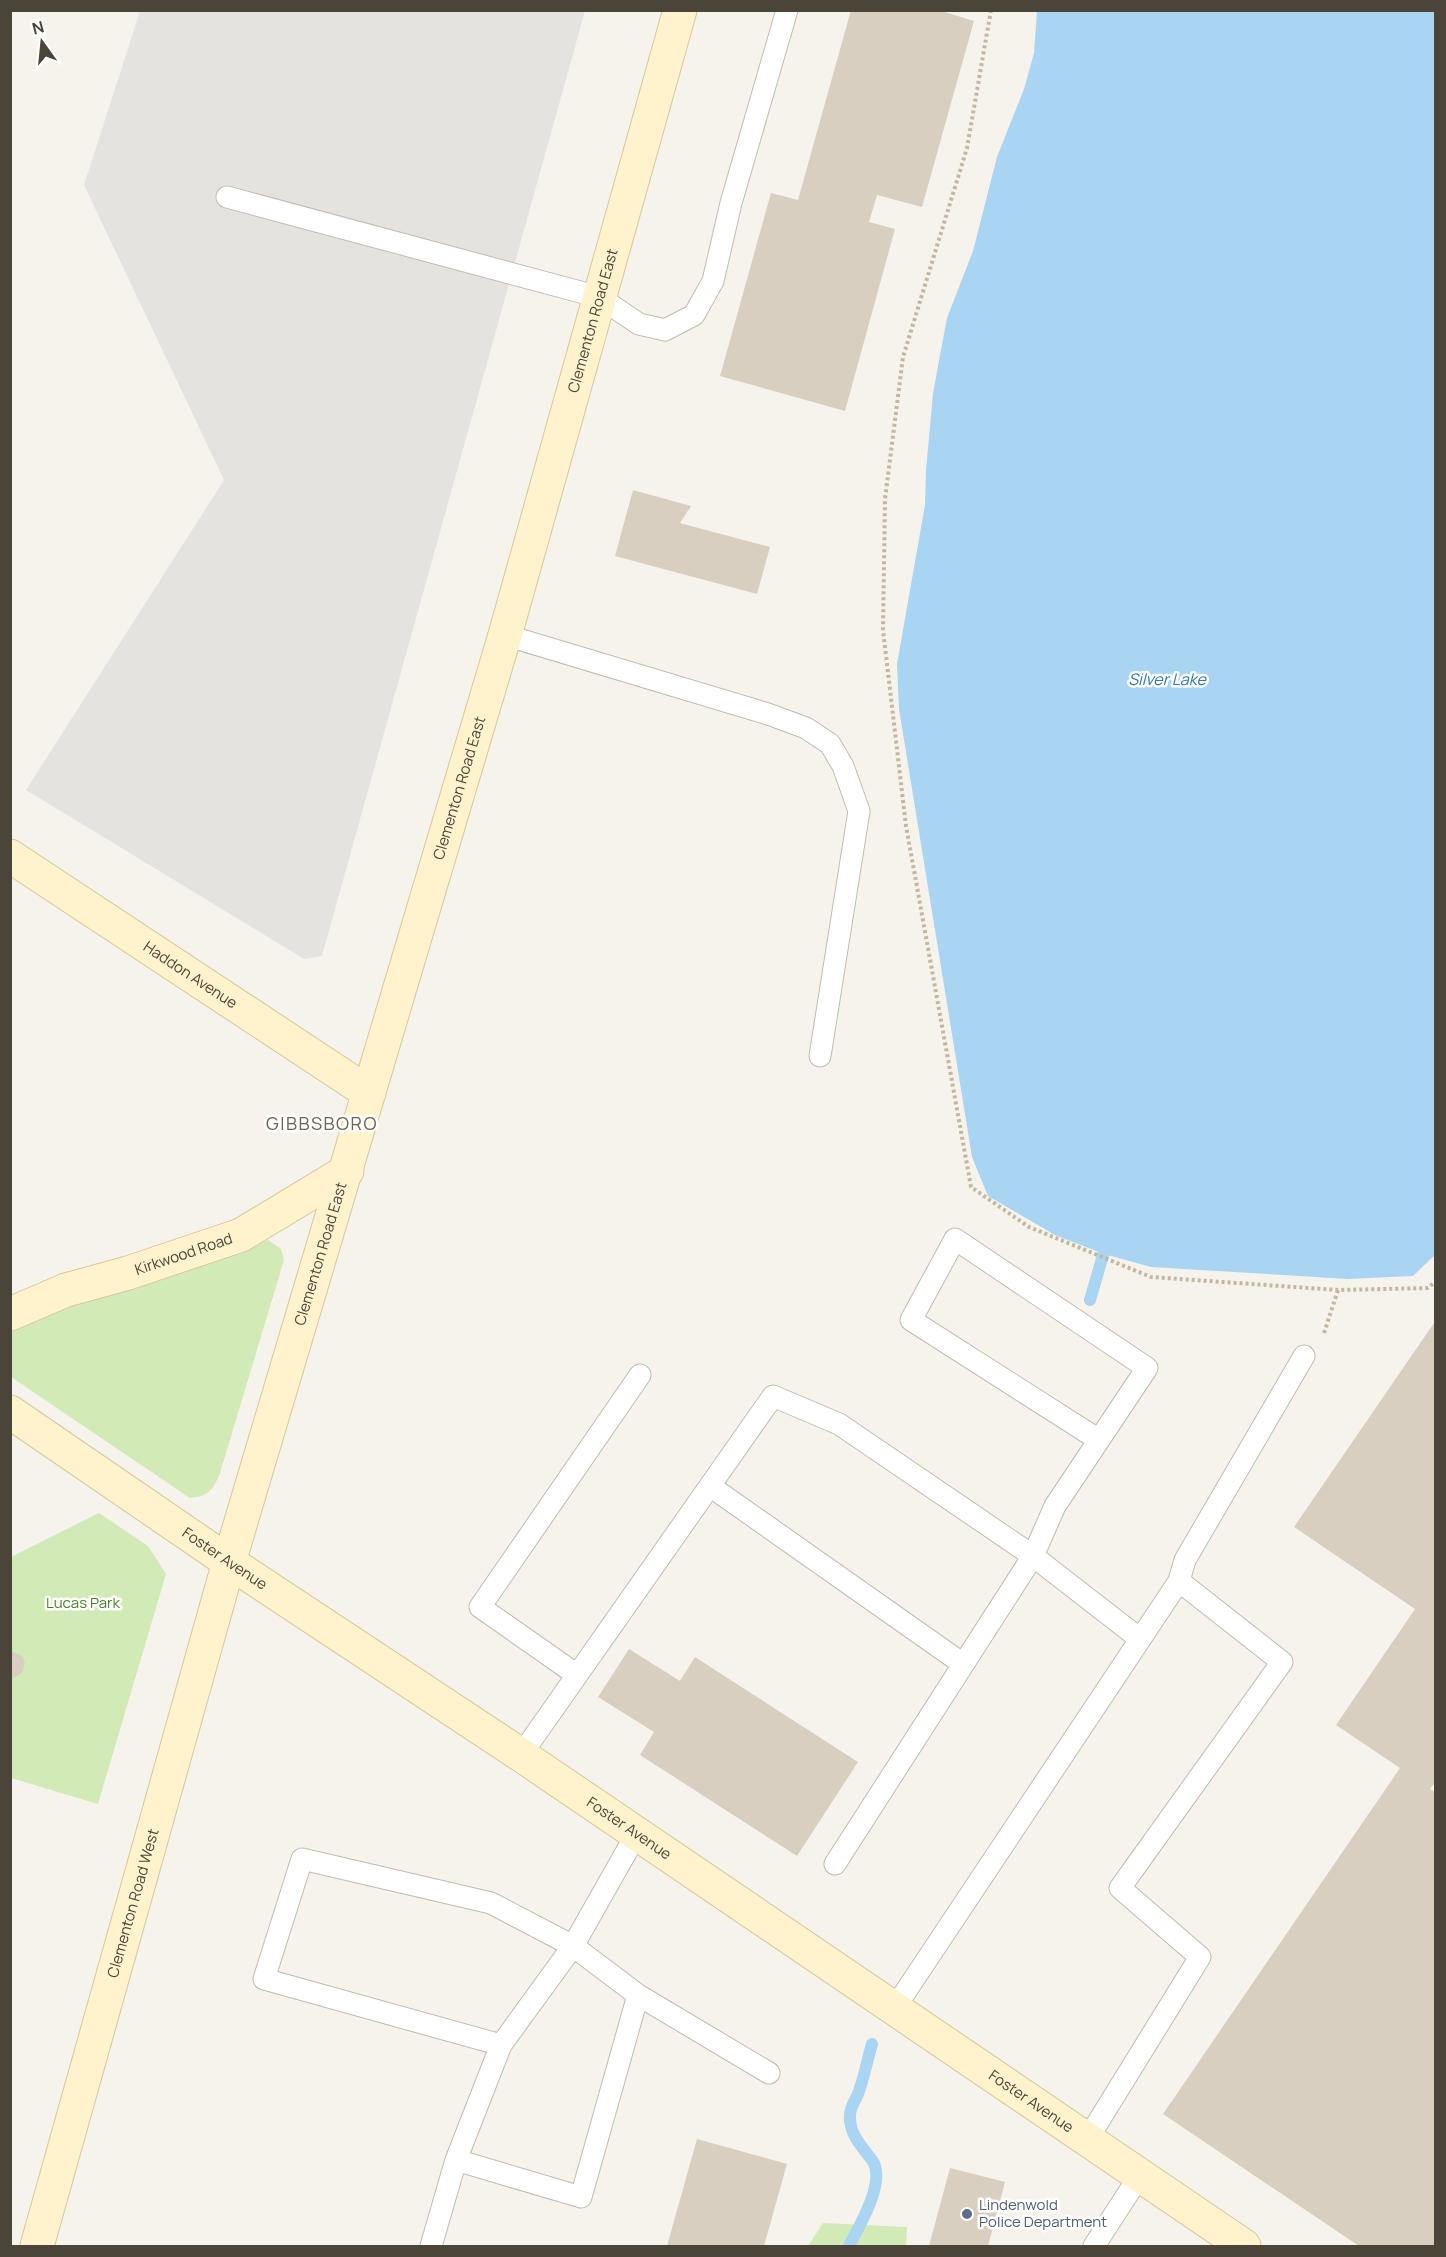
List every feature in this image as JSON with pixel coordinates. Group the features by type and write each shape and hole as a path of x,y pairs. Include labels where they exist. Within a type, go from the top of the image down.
{"main road":[{"name":"Clementon Road East","path":"229,1562 505,635 680,10"},
{"name":"Haddon Avenue","path":"10,856 369,1093"},
{"name":"Kirkwood Road","path":"10,1314 66,1290 128,1273 241,1235 347,1171"},
{"name":"Foster Avenue","path":"10,1412 229,1562 521,1755 1244,2247"},
{"name":"Clementon Road West","path":"37,2247 229,1562"}],"lane":[{"path":"226,197 599,297 639,324 665,330 694,315 713,281 730,203 787,10"},
{"path":"505,635 768,714 806,728 830,744 843,766 859,811 820,1056"},
{"path":"835,1864 1033,1556 1055,1506 1099,1440 1147,1368 955,1239 911,1320 1099,1440"},
{"path":"894,2009 1179,1581 1185,1560 1304,1356"},
{"path":"577,1675 480,1607 640,1375"},
{"path":"521,1755 773,1396 839,1424 1033,1556 1140,1639"},
{"path":"710,1486 963,1664"},
{"path":"1088,2140 1200,1957 1120,1888 1282,1662 1179,1581"},
{"path":"431,2247 456,2160 501,2045 573,1946 636,1833"},
{"path":"501,2045 264,1979 302,1859 491,1903 573,1946 638,1995 769,2073"},
{"path":"456,2160 581,2198 638,1995"},
{"path":"1094,2247 1140,2175"}],"path":[{"path":"991,10 967,148 903,357 885,499 883,630 906,826 970,1187 1029,1227 1151,1276 1338,1290 1428,1288 1436,1281"},
{"path":"1322,1341 1338,1290"}],"green space":[{"path":"268,1240 281,1249 284,1260 220,1473 215,1484 206,1494 190,1498 11,1377 10,1330 76,1301 151,1283 208,1264"},
{"name":"Lucas Park","path":"99,1513 148,1546 166,1574 98,1804 11,1778 11,1557"},
{"path":"823,2223 907,2227 906,2246 808,2246"}],"shaded area":[{"path":"140,11 585,11 322,956 304,959 26,790 224,480 84,185"}],"water":[{"name":"Silver Lake","path":"1037,11 1435,11 1436,1254 1413,1276 1348,1279 1151,1267 1104,1254 1055,1235 988,1196 972,1157 899,709 897,664 925,505 933,394 947,318 973,251 997,157 1024,89 1034,53"}],"building":[{"path":"851,10 938,10 974,21 922,207 877,195 869,222 895,229 845,411 720,376 771,193 798,200"},
{"path":"633,490 691,506 680,523 770,547 757,594 615,556"},
{"path":"1436,1320 1436,1781 1430,1789 1436,1793 1436,2246 1359,2246 1163,2114 1400,1768 1336,1725 1415,1609 1294,1527"},
{"path":"629,1649 680,1681 695,1657 858,1762 797,1856 640,1755 654,1732 598,1697"},
{"path":"10,1651 21,1655 25,1663 22,1673 12,1679"},
{"path":"697,2139 787,2164 764,2246 667,2246"},
{"name":"Lindenwold Police Department","path":"950,2168 1005,2182 988,2246 929,2246"}],"waterway":[{"path":"1090,1300 1108,1238"},
{"path":"849,2246 865,2216 876,2179 876,2169 855,2137 850,2120 851,2109 860,2088 872,2044"}],"place":[{"name":"Lindenwold Police Department","path":"967,2214"}],"district":[{"name":"GIBBSBORO","path":"322,1124"}]}
